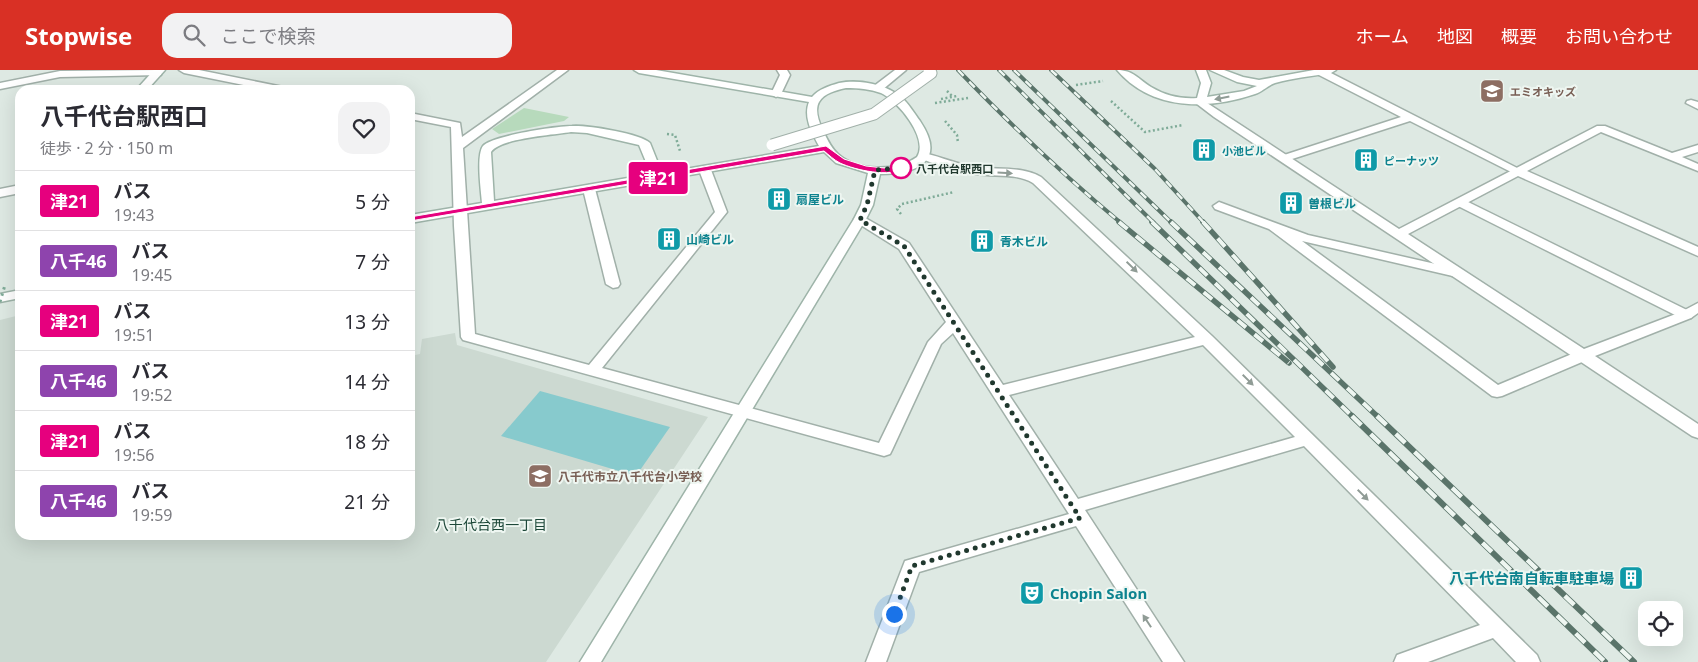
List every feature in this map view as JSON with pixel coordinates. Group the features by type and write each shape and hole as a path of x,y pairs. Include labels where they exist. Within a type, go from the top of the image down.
{"street":[{"path":"184,70 258,85"},
{"path":"453,141 563,70"},
{"path":"639,70 814,100"},
{"path":"776,94 785,75 782,70"},
{"path":"878,88 901,70"},
{"path":"772,145 874,114 931,73 928,70"},
{"path":"1122,70 1144,88 1159,95 1185,102 1202,102 1252,92 1267,83"},
{"path":"1201,70 1206,83 1202,102"},
{"path":"1215,70 1241,80 1267,83 1326,71 1410,117 1519,172 1698,252"},
{"path":"0,86 60,74 159,71"},
{"path":"146,85 159,71"},
{"path":"859,85 878,88 892,94 900,101 922,130 928,148 924,156 914,163 901,168 875,170 841,161 826,148 811,113 814,100 823,91 840,86 859,85"},
{"path":"1202,102 1218,116 1285,158 1698,432"},
{"path":"415,117 456,125 453,141 460,210 468,337 884,450 936,342 953,324"},
{"path":"1285,158 1410,117"},
{"path":"1399,234 1462,203 1601,128 1613,124"},
{"path":"1601,128 1698,168"},
{"path":"488,205 485,152 488,147 503,140 580,129 637,140 647,147 658,178"},
{"path":"415,218 826,148"},
{"path":"1673,157 1698,148"},
{"path":"924,156 949,166 977,171 1027,174 1032,177 1123,258 1207,339 1530,662"},
{"path":"592,371 721,212 705,170"},
{"path":"590,662 860,220 867,205 875,170"},
{"path":"589,189 613,284"},
{"path":"0,193 15,190"},
{"path":"1462,203 1692,311"},
{"path":"1219,206 1304,238 1458,273"},
{"path":"860,220 904,246 1174,662"},
{"path":"1274,227 1497,392 1692,311"},
{"path":"0,300 15,296"},
{"path":"998,392 1207,339"},
{"path":"876,662 912,566 1308,439"},
{"path":"1404,662 1495,628"}],"path":[{"path":"1076,85 1105,80 1088,82"},
{"path":"930,104 961,97 968,98 966,96"},
{"path":"1111,101 1145,132 1176,126"},
{"path":"0,300 6,285"}],"shaded area":[{"name":"八千代市立八千代台小学校","path":"15,316 15,540 415,540 415,355 420,354 422,339 455,333 457,345 708,417 546,662 0,662 0,320"}],"green space":[{"path":"524,108 569,117 564,121 499,134 492,129"}],"water":[{"path":"540,391 670,427 636,476 501,436"}],"railway":[{"path":"958,70 1037,149 1121,223"},
{"path":"999,70 1154,223"},
{"path":"1014,70 1172,223"},
{"path":"1051,70 1155,169 1204,223"},
{"path":"1119,222 1289,363"},
{"path":"1152,222 1353,417"},
{"path":"1171,222 1378,417"},
{"path":"1203,222 1333,367"},
{"path":"1352,416 1605,662"},
{"path":"1377,416 1634,662"}],"bus line":[{"name":"津21","path":"415,218 826,148 841,161 865,169 893,170 901,168"}],"place":[{"name":"エミオキッズ","path":"1492,91"},
{"name":"小池ビル","path":"1204,150"},
{"name":"ピーナッツ","path":"1366,160"},
{"name":"八千代台駅西口","path":"901,168"},
{"name":"扇屋ビル","path":"779,199"},
{"name":"曽根ビル","path":"1291,203"},
{"name":"山崎ビル","path":"669,239"},
{"name":"青木ビル","path":"982,241"},
{"name":"八千代市立八千代台小学校","path":"540,476"},
{"name":"八千代台南自転車駐車場","path":"1631,578"},
{"name":"Chopin Salon","path":"1032,593"}],"district":[{"name":"八千代台西一丁目","path":"491,524"}],"route":[{"path":"894,614 912,566 1080,518 904,246 860,220 867,205 875,170 901,168"}]}
